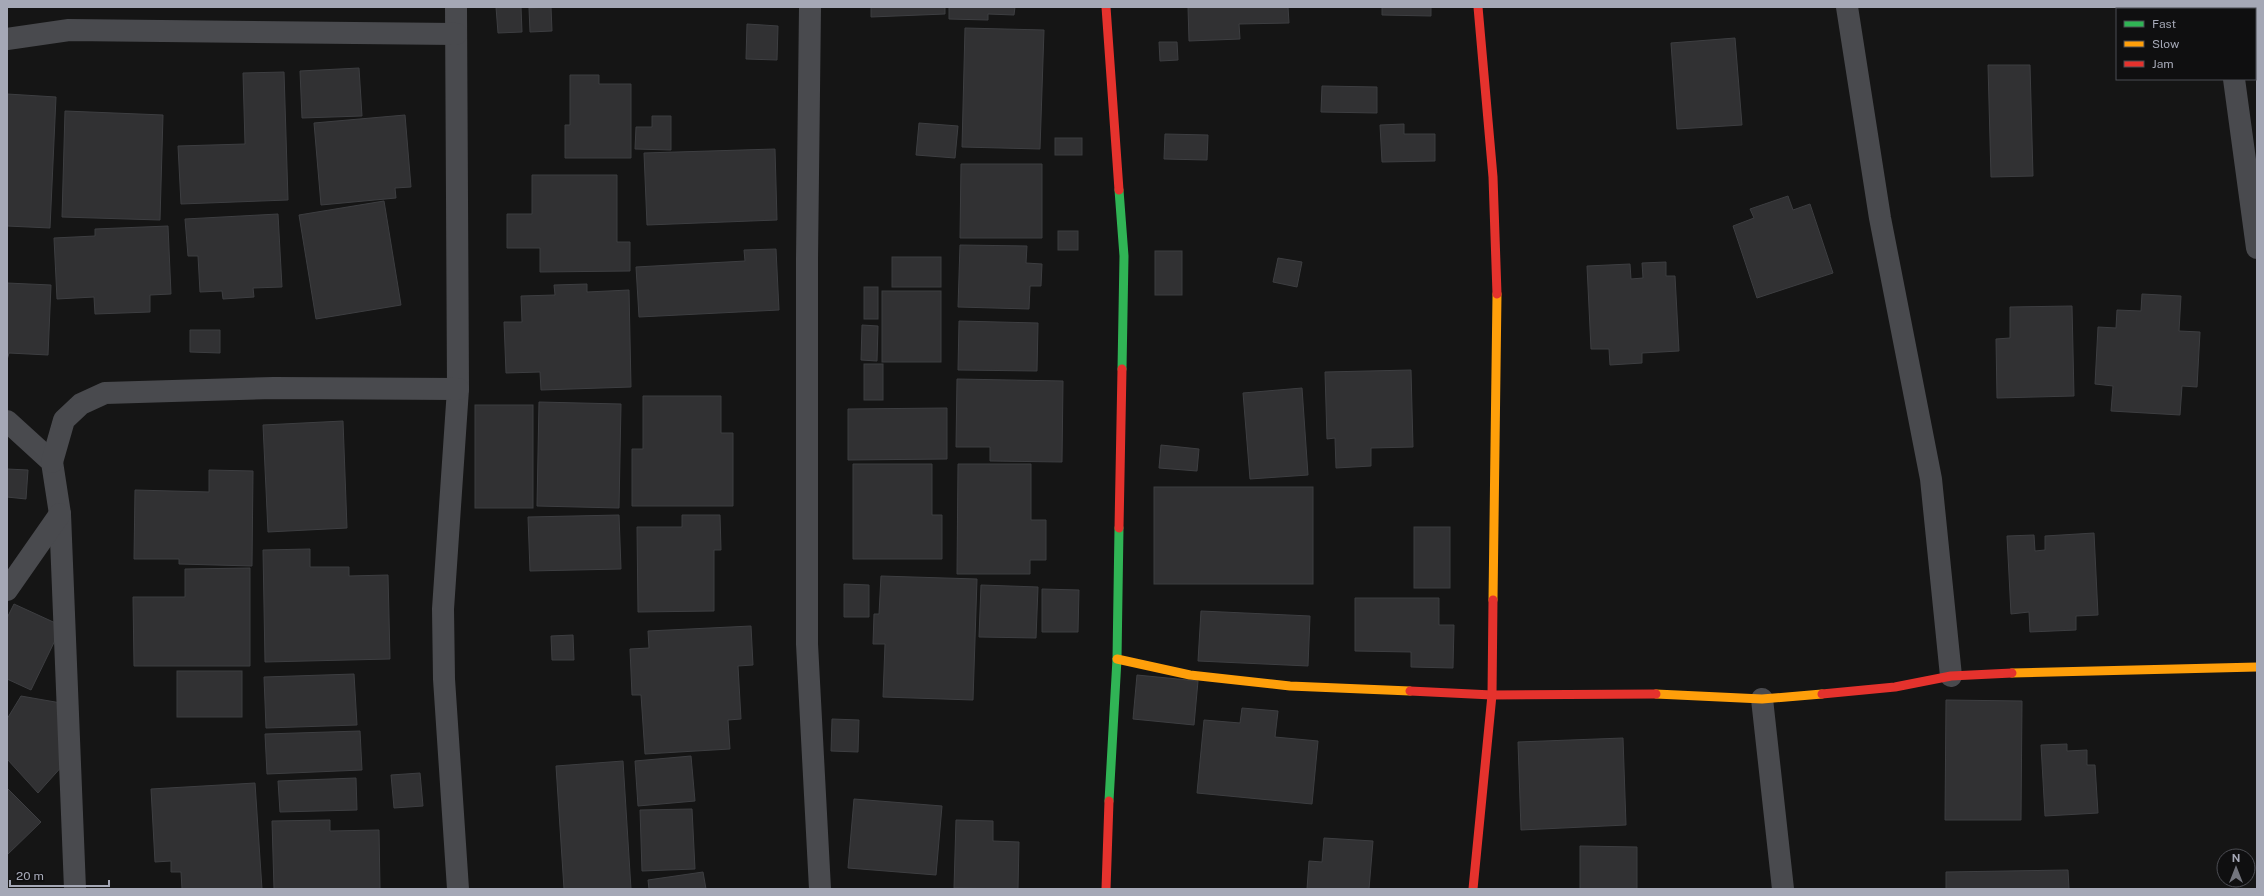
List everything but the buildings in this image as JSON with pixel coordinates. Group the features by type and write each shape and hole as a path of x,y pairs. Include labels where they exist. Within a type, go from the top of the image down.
{"street":[{"path":"456,7 458,389 443,609 444,679 458,889"},
{"path":"810,7 807,259 807,644 820,889"},
{"path":"1106,7 1124,256 1117,659 1110,763 1106,889"},
{"path":"1473,889 1492,695 1497,267 1493,177 1478,7"},
{"path":"1847,7 1880,218 1931,479 1951,676"},
{"path":"7,39 69,30 456,34"},
{"path":"2234,80 2257,248"},
{"path":"75,889 60,514 52,462 64,420 81,404 104,393 274,388 458,389"},
{"path":"7,421 52,462"},
{"path":"7,590 60,514"},
{"path":"1117,659 1190,675 1290,686 1492,695 1678,694 1762,699 1894,687 1951,676 1996,673 2257,666"},
{"path":"1762,699 1783,889"}],"traffic: fast":[{"path":"1119,190 1124,256 1122,369"},
{"path":"1109,801 1117,659 1119,528"}],"traffic: slow":[{"path":"1493,600 1497,294"},
{"path":"1117,659 1190,675 1290,686 1410,691"},
{"path":"2012,673 2257,667"},
{"path":"1656,694 1762,699 1822,694"}],"traffic: jam":[{"path":"1106,7 1119,190"},
{"path":"1478,7 1493,177 1497,294"},
{"path":"1119,528 1122,369"},
{"path":"1473,889 1492,695 1493,600"},
{"path":"1822,694 1895,687 1951,676 2012,673"},
{"path":"1410,691 1492,695 1656,694"},
{"path":"1106,889 1109,801"}]}
